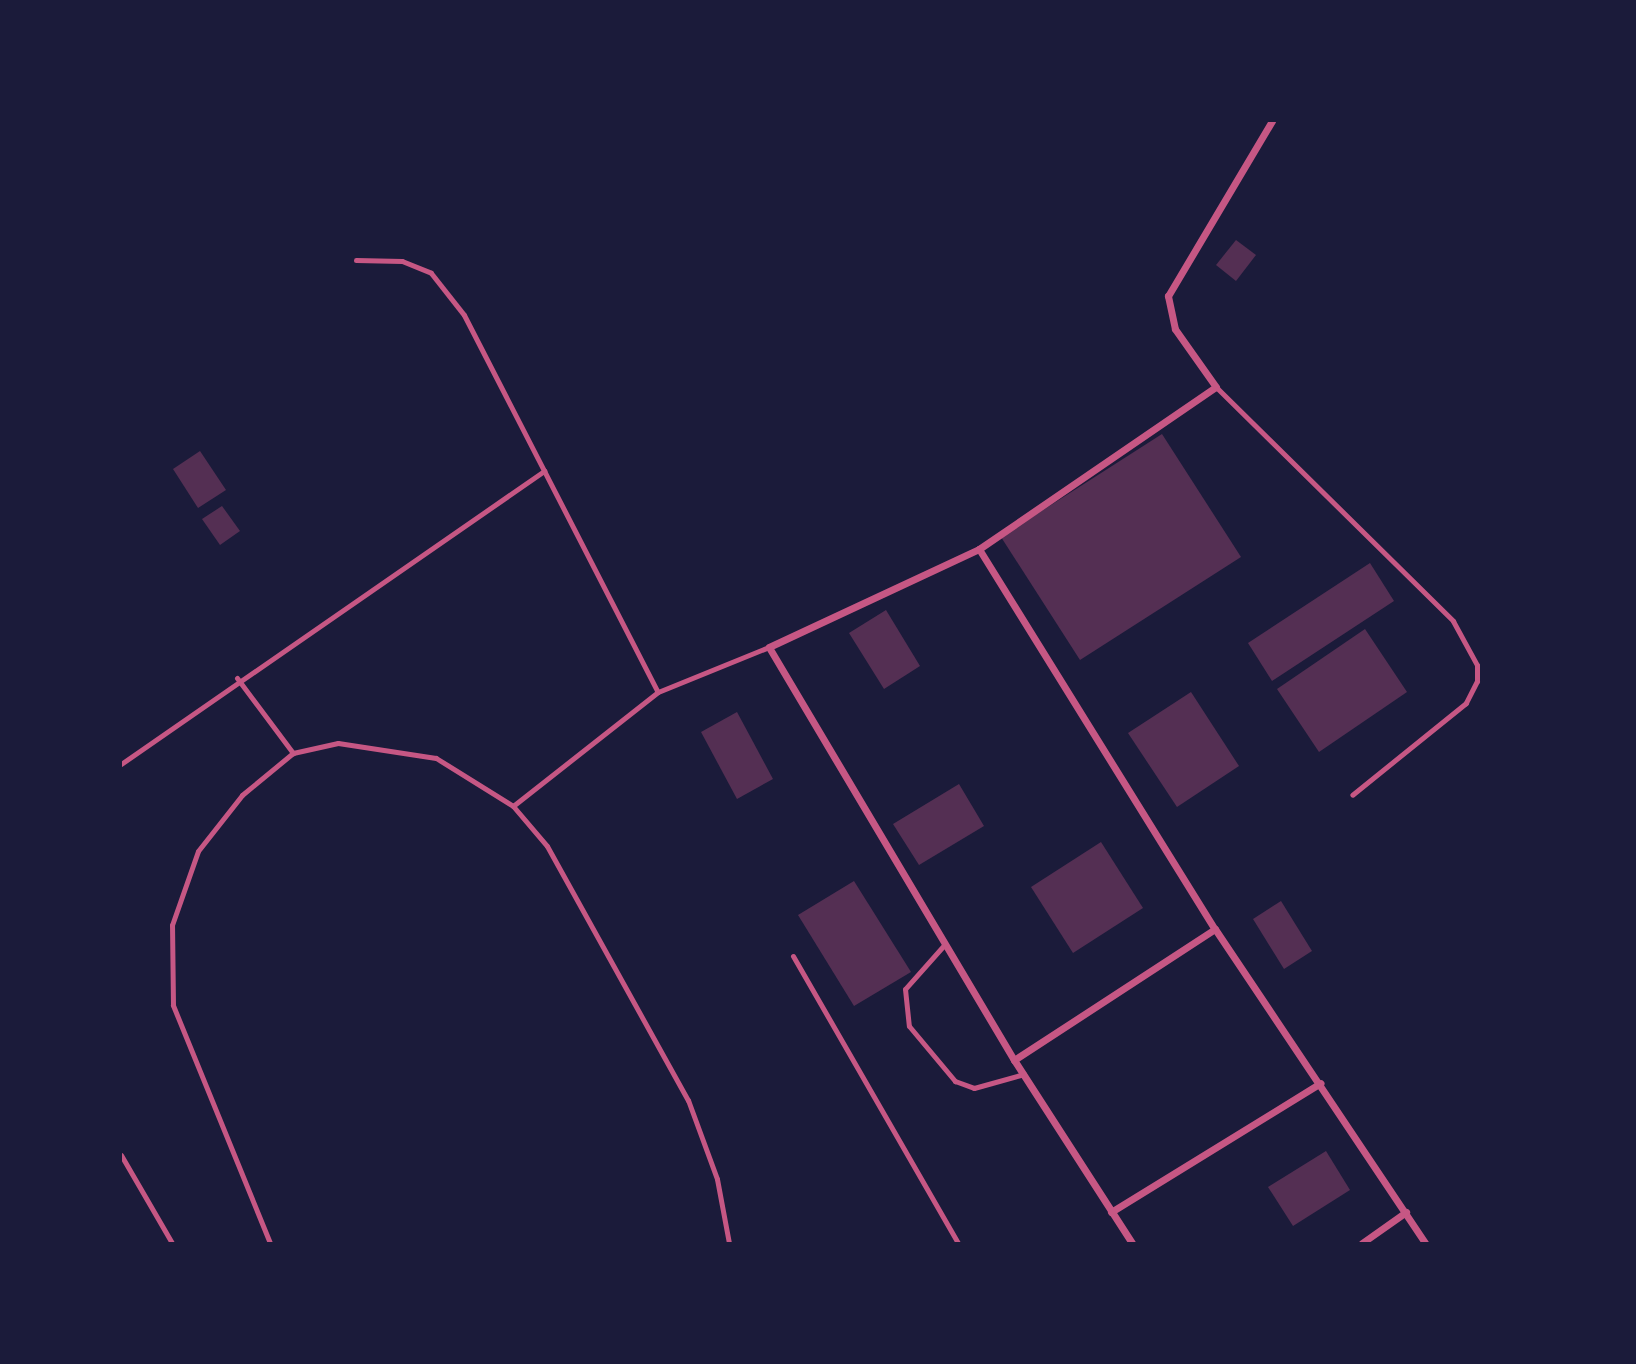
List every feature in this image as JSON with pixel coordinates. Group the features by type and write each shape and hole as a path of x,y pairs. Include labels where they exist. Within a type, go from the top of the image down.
{"street":[{"path":"1132,1243 1014,1060 769,647 979,549 1216,387 1175,329 1168,296 1272,121"},
{"path":"979,549 1215,929 1321,1083 1424,1243"},
{"path":"1014,1060 1215,929"},
{"path":"1111,1212 1321,1083"},
{"path":"1362,1243 1406,1212"}],"lane":[{"path":"356,260 402,261 431,273 464,315 658,692"},
{"path":"1216,387 1453,621 1477,665 1466,703 1352,795"},
{"path":"121,764 237,678 544,471"},
{"path":"513,806 658,692 769,647"},
{"path":"237,678 293,753"},
{"path":"270,1243 173,1005 172,925 198,852 242,795 293,753 338,743 436,758 513,806 547,846 688,1100 717,1179 729,1243"},
{"path":"945,944 905,989 909,1026 955,1081 974,1088 1024,1074"},
{"path":"793,956 958,1243"},
{"path":"121,1155 172,1243"}],"building":[{"path":"1236,240 1256,255 1236,281 1216,265"},
{"path":"1162,434 1241,557 1080,660 1001,537"},
{"path":"200,451 226,490 198,508 173,469"},
{"path":"222,506 240,531 220,545 202,519"},
{"path":"1370,563 1394,601 1272,681 1248,643"},
{"path":"886,610 920,666 884,689 849,633"},
{"path":"1365,629 1407,692 1319,752 1277,689"},
{"path":"1191,692 1239,766 1177,807 1128,733"},
{"path":"737,712 773,779 737,799 701,732"},
{"path":"959,784 984,826 919,865 893,824"},
{"path":"1101,842 1143,908 1073,953 1031,887"},
{"path":"854,881 911,972 854,1006 798,915"},
{"path":"1281,901 1312,951 1284,969 1253,919"},
{"path":"1326,1151 1350,1190 1293,1226 1268,1187"}]}
